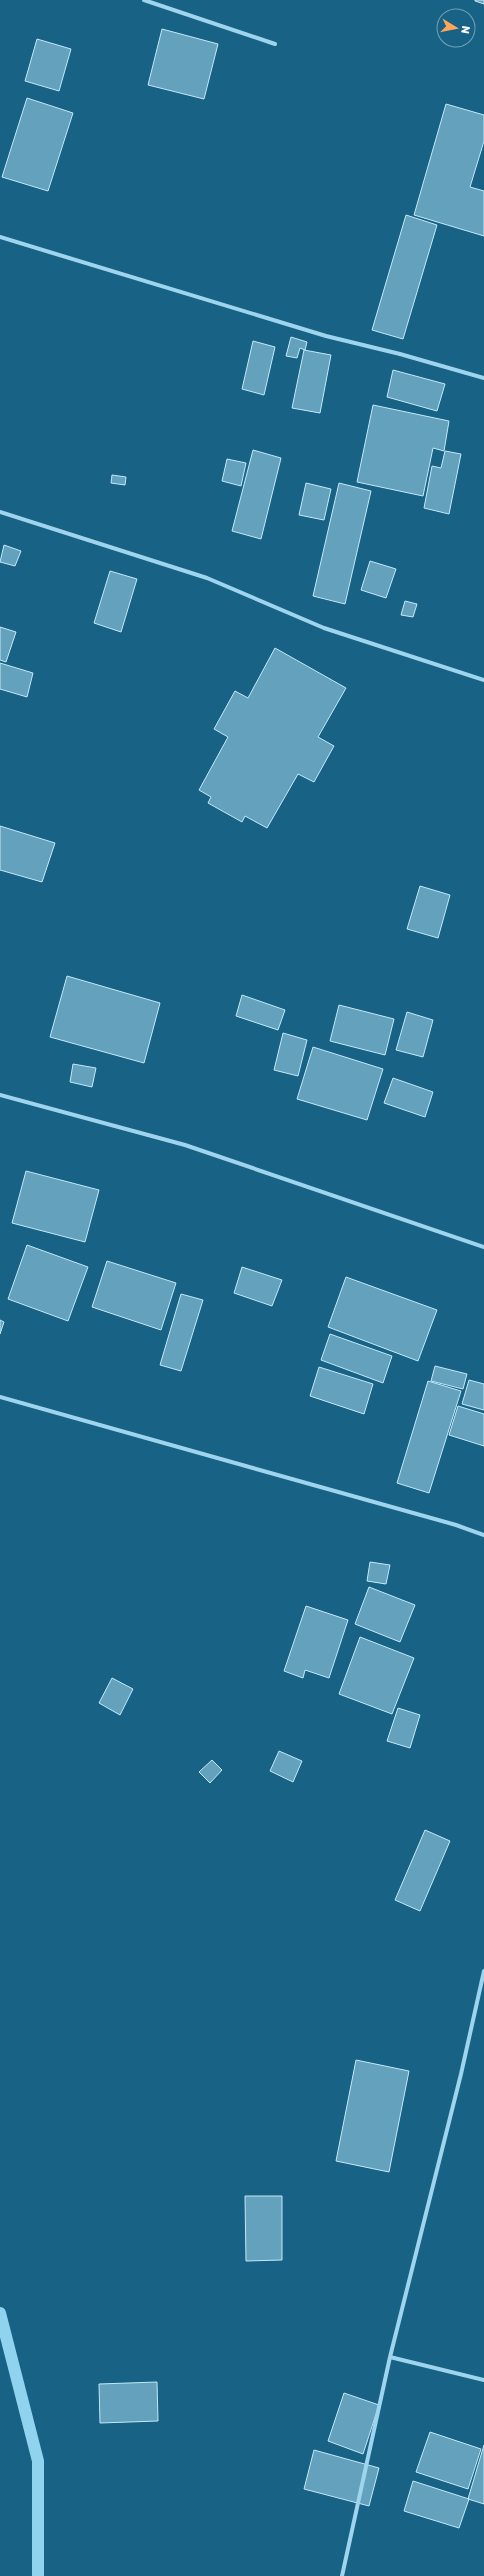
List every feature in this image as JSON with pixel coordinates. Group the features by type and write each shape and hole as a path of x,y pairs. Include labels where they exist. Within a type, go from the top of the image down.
{"street":[{"path":"144,0 275,44"},
{"path":"0,237 326,336 400,354 484,378"},
{"path":"0,512 207,578 324,628 484,680"},
{"path":"0,1095 185,1145 484,1247"},
{"path":"0,1397 449,1523 484,1535"},
{"path":"342,2576 390,2357 461,2074 484,1971"},
{"path":"390,2357 484,2380"}],"building":[{"path":"484,0 484,4 475,1"},
{"path":"162,29 218,44 204,99 148,85"},
{"path":"37,39 71,49 59,91 25,81"},
{"path":"27,98 73,113 48,191 2,177"},
{"path":"446,104 484,115 484,141 470,187 484,191 484,236 414,215"},
{"path":"406,215 437,225 403,339 372,330"},
{"path":"291,337 307,342 305,350 300,348 297,358 286,356"},
{"path":"253,341 275,347 264,395 242,389"},
{"path":"304,350 331,355 320,413 292,408"},
{"path":"393,370 445,384 437,411 387,397"},
{"path":"373,405 449,421 444,451 433,448 423,496 357,482"},
{"path":"253,450 281,458 261,539 232,531"},
{"path":"445,451 461,454 449,514 424,508 432,466 441,468"},
{"path":"227,459 246,463 241,486 222,481"},
{"path":"112,475 126,477 125,485 111,483"},
{"path":"306,483 331,489 324,520 299,515"},
{"path":"339,483 371,491 345,604 313,596"},
{"path":"4,545 21,551 15,566 0,562"},
{"path":"370,561 396,569 386,598 361,590"},
{"path":"110,571 137,579 121,632 94,623"},
{"path":"405,601 417,604 413,617 401,615"},
{"path":"0,627 16,632 6,662 0,660"},
{"path":"275,648 346,688 318,737 334,746 314,782 298,774 267,828 245,816 242,822 208,803 211,797 199,790 228,737 214,729 235,691 248,698"},
{"path":"0,663 33,673 27,697 0,689"},
{"path":"0,826 55,843 42,882 0,870"},
{"path":"420,886 450,895 438,938 407,929"},
{"path":"67,976 160,1003 144,1063 50,1037"},
{"path":"242,995 285,1010 278,1030 236,1016"},
{"path":"339,1005 394,1019 385,1055 330,1041"},
{"path":"407,1012 433,1020 423,1057 396,1050"},
{"path":"283,1033 307,1040 298,1076 274,1070"},
{"path":"313,1047 383,1069 367,1120 297,1099"},
{"path":"73,1064 96,1068 92,1087 70,1082"},
{"path":"393,1078 433,1092 425,1117 384,1103"},
{"path":"26,1171 99,1190 85,1242 12,1223"},
{"path":"27,1245 88,1267 68,1321 8,1299"},
{"path":"107,1261 176,1283 161,1330 92,1307"},
{"path":"242,1267 282,1280 272,1306 234,1293"},
{"path":"346,1277 437,1310 418,1361 328,1327"},
{"path":"181,1294 203,1300 181,1371 160,1365"},
{"path":"0,1320 4,1322 0,1334"},
{"path":"330,1334 392,1356 383,1383 321,1360"},
{"path":"435,1366 467,1374 463,1389 431,1381"},
{"path":"319,1367 373,1384 364,1414 310,1396"},
{"path":"469,1380 484,1384 484,1410 462,1404"},
{"path":"428,1381 461,1391 429,1493 397,1483"},
{"path":"458,1406 484,1414 484,1446 449,1435"},
{"path":"370,1562 390,1565 386,1584 367,1581"},
{"path":"369,1587 415,1605 400,1642 355,1624"},
{"path":"306,1606 348,1620 329,1678 305,1670 303,1678 284,1671"},
{"path":"360,1637 414,1658 392,1714 339,1694"},
{"path":"112,1678 133,1689 120,1715 99,1703"},
{"path":"398,1708 420,1715 410,1748 387,1741"},
{"path":"279,1751 302,1761 293,1782 270,1771"},
{"path":"212,1760 222,1770 210,1783 199,1772"},
{"path":"425,1830 450,1841 420,1911 395,1900"},
{"path":"356,2060 409,2071 389,2172 336,2161"},
{"path":"245,2196 282,2196 282,2260 246,2261"},
{"path":"157,2382 158,2421 100,2423 99,2384"},
{"path":"344,2393 379,2405 363,2454 328,2441"},
{"path":"430,2432 481,2449 468,2489 416,2472"},
{"path":"484,2445 484,2504 468,2499"},
{"path":"314,2450 379,2468 369,2506 304,2489"},
{"path":"413,2481 469,2499 459,2528 404,2511"}],"waterway":[{"path":"0,2313 38,2461 38,2576"}]}
